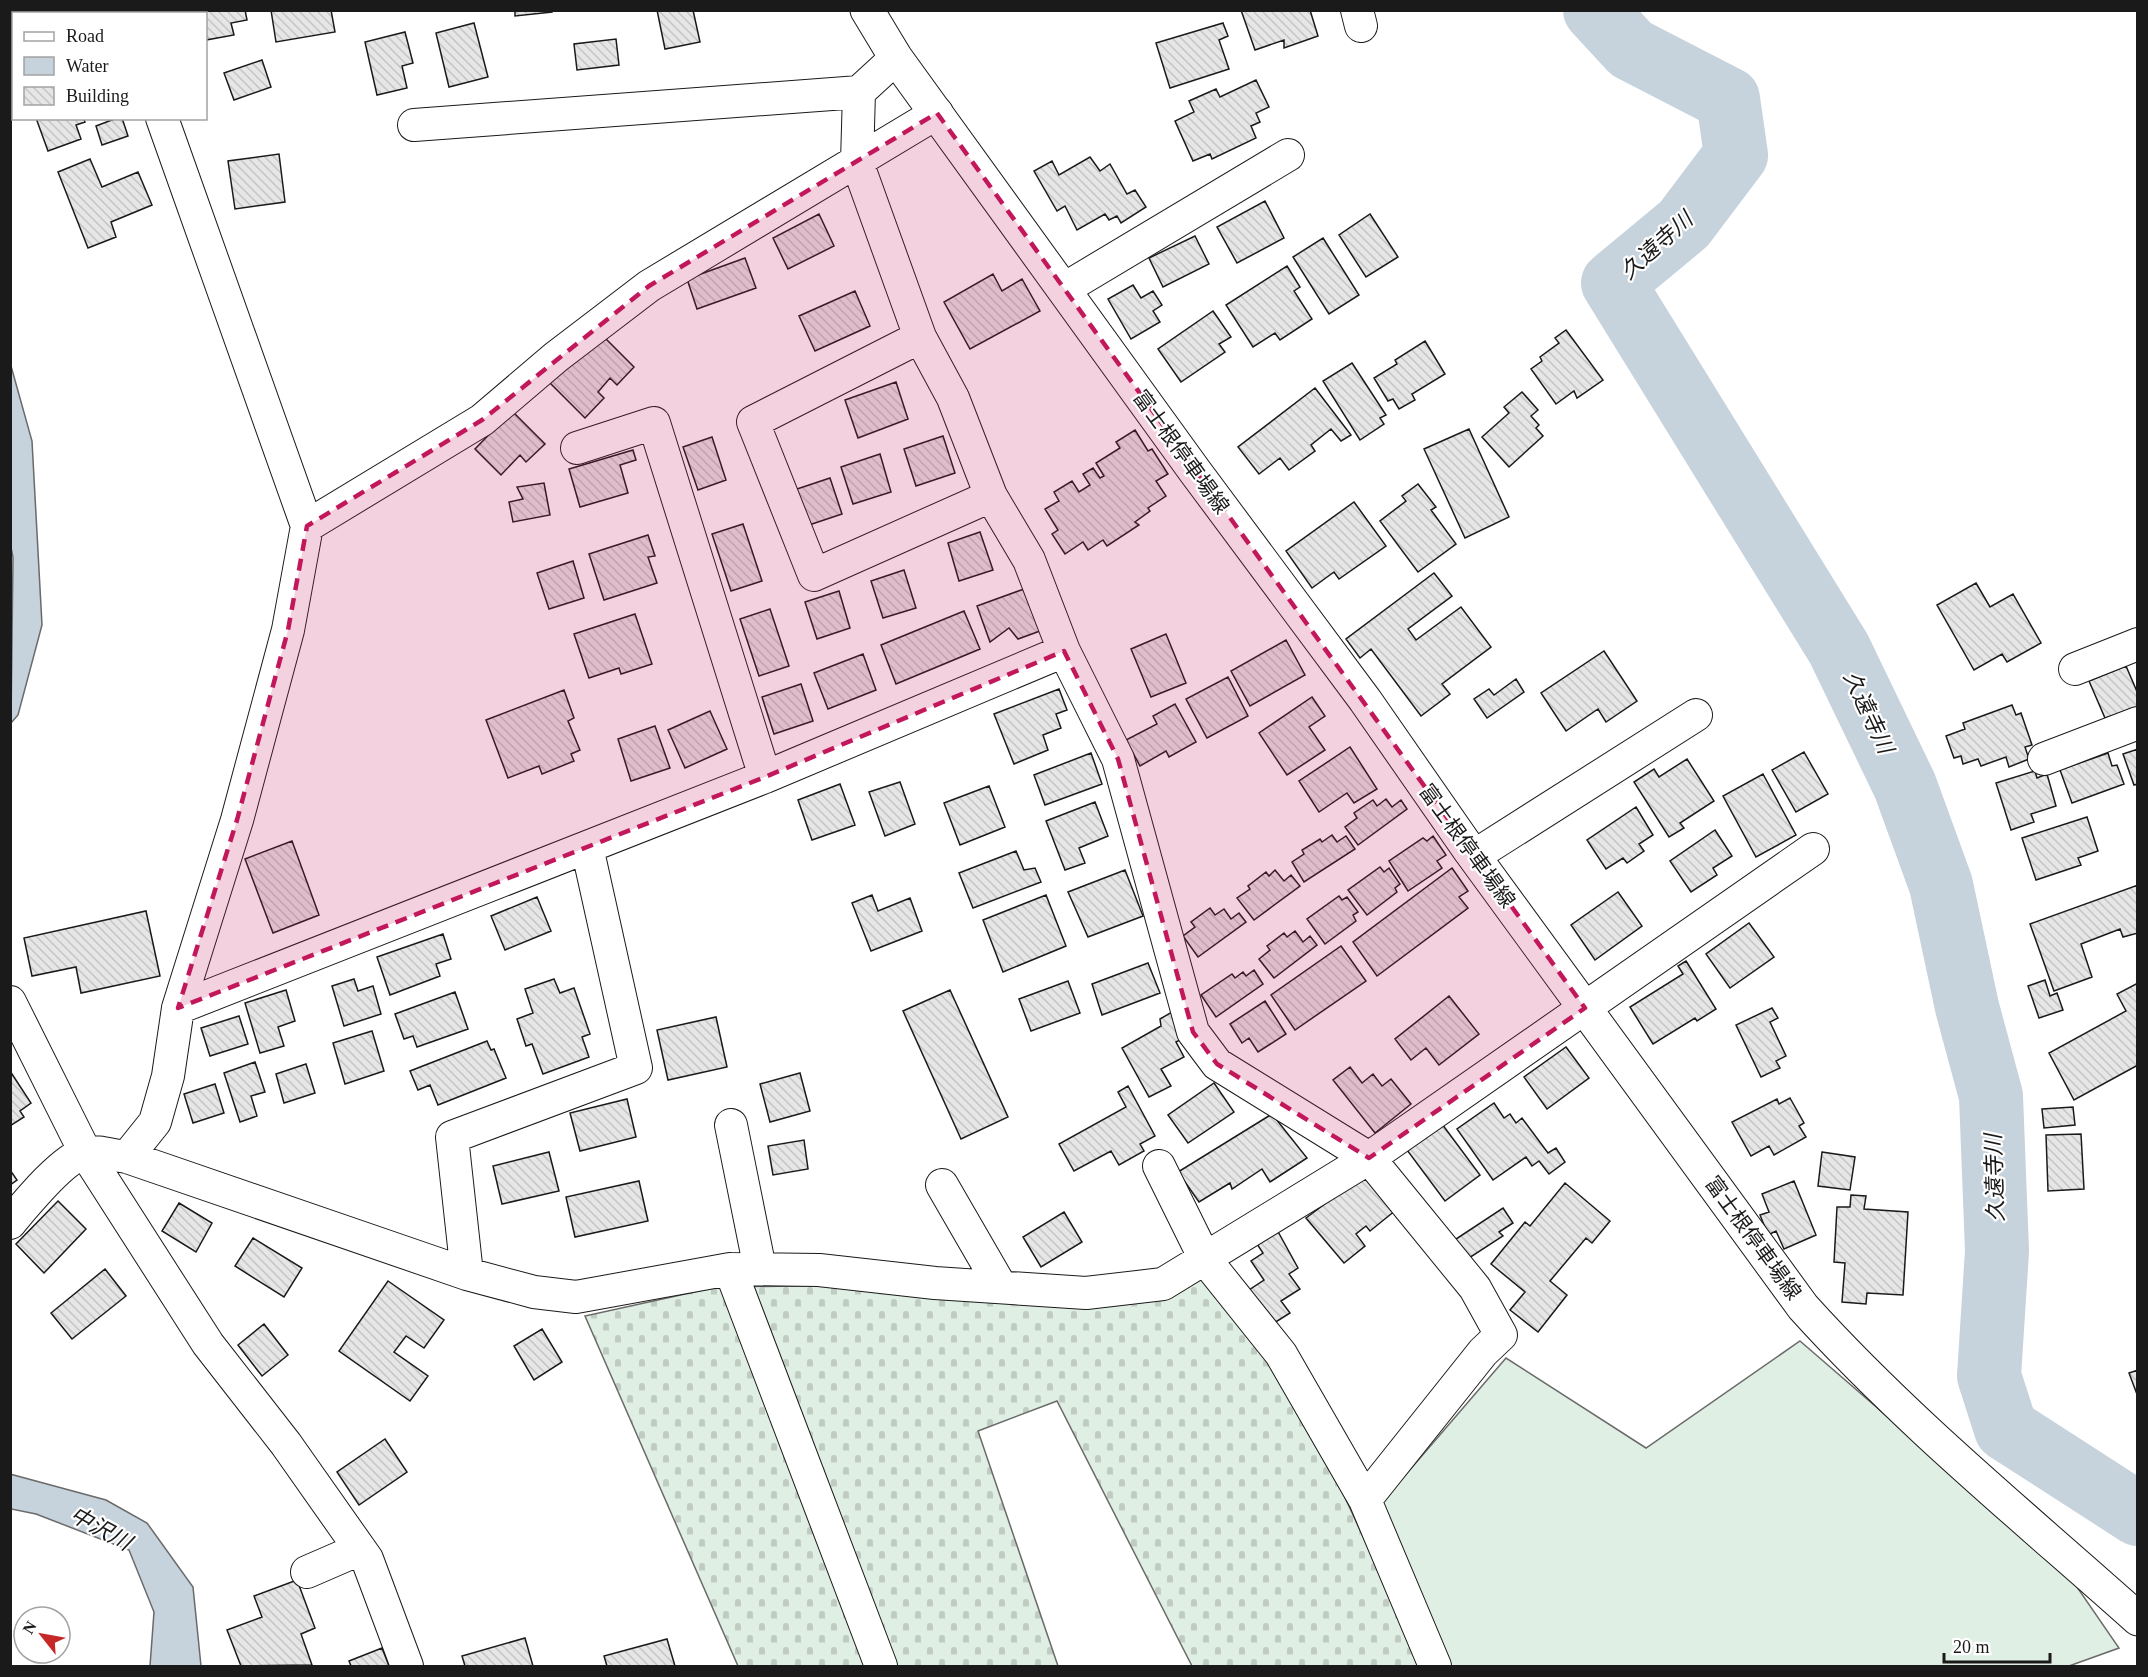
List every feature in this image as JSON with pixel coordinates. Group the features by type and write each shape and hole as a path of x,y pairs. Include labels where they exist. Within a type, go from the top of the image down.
{"main road":[{"name":"富士根停車場線","path":"867,10 896,58 1194,470 1365,700 1474,856 1803,1307 1839,1347 1918,1422 2138,1619"}],"street":[{"path":"414,125 859,92 896,58"},
{"path":"859,92 857,162 920,338 953,398 991,496 1029,560 1064,651 1118,759 1193,1032 1216,1064 1369,1158 1469,1280 1501,1335 1483,1352 1365,1500"},
{"path":"307,526 482,420 556,357 649,286 937,113"},
{"path":"127,1157 155,1122 168,1076 178,1008 237,820 288,630 307,526 163,120"},
{"path":"1064,289 1288,155"},
{"path":"920,338 753,422 814,575 991,496"},
{"path":"577,448 654,423 765,777"},
{"path":"2075,669 2138,644"},
{"path":"178,1008 765,777 1064,651"},
{"path":"1474,856 1696,715"},
{"path":"2044,759 2138,723"},
{"path":"467,1274 452,1137 636,1068 587,847"},
{"path":"10,1223 34,1195 68,1163 85,1152 127,1157 467,1274 534,1292 576,1297 745,1269 819,1270 935,1283 1086,1293 1163,1284 1369,1158 1813,849"},
{"path":"10,1002 85,1152 208,1344 286,1444 368,1559 407,1666"},
{"path":"731,1125 745,1269 881,1666"},
{"path":"1159,1166 1205,1259 1281,1354 1365,1500 1436,1666"},
{"path":"942,1185 1001,1287"},
{"path":"307,1572 360,1549"}],"highlighted area":[{"path":"937,113 1585,1008 1369,1158 1217,1064 1193,1032 1118,759 1064,651 765,777 178,1008 237,820 288,630 307,526 482,420 649,286"}],"green space":[{"path":"1219,1266 1341,1489 1423,1666 1192,1666 1057,1401 978,1431 1058,1666 738,1666 585,1316 717,1287 866,1285 1148,1295"},
{"path":"1800,1341 2066,1571 2119,1648 2069,1666 1442,1666 1371,1515 1506,1358 1646,1448"}],"water":[{"path":"11,366 32,441 42,625 18,715 11,723 13,557 10,543"},
{"name":"中沢川","path":"10,1474 106,1500 147,1523 193,1587 201,1666 150,1666 154,1612 129,1550 36,1514 11,1509"}],"building":[{"path":"179,10 245,10 247,20 231,23 234,35 207,40 207,12 176,12"},
{"path":"271,10 331,10 335,32 276,42"},
{"path":"515,10 552,10 552,12 515,16"},
{"path":"657,10 693,10 700,42 665,49"},
{"path":"1241,10 1310,10 1318,36 1284,48 1284,40 1255,50"},
{"path":"474,23 488,77 449,87 436,33"},
{"path":"1223,23 1228,36 1219,40 1229,69 1170,88 1156,43"},
{"path":"405,32 413,63 402,66 407,88 377,95 365,42"},
{"path":"616,39 619,65 577,70 574,44"},
{"path":"262,60 271,87 234,100 224,73"},
{"path":"1256,80 1269,107 1256,113 1260,122 1251,126 1256,138 1212,159 1210,154 1193,161 1175,121 1194,112 1189,101 1216,89 1220,97"},
{"path":"37,120 84,120 85,122 76,125 81,139 48,151"},
{"path":"112,120 123,120 128,136 102,145 96,126"},
{"path":"279,154 285,202 235,209 228,161"},
{"path":"1090,157 1100,171 1110,164 1127,194 1135,190 1146,207 1121,223 1117,216 1109,220 1105,214 1077,230 1065,206 1057,211 1034,171 1052,161 1059,175"},
{"path":"90,159 102,187 138,172 152,205 111,222 116,237 88,248 58,172"},
{"path":"1265,201 1284,238 1237,263 1217,227"},
{"path":"819,214 834,246 788,269 773,238"},
{"path":"1370,214 1398,257 1366,277 1339,235"},
{"path":"1195,236 1209,264 1163,287 1149,258"},
{"path":"1323,238 1359,295 1329,314 1293,257"},
{"path":"745,258 756,288 697,309 687,279"},
{"path":"1287,266 1300,287 1294,291 1312,319 1280,340 1275,333 1253,347 1226,305"},
{"path":"993,274 1002,291 1022,279 1040,311 970,349 944,302"},
{"path":"1133,285 1141,298 1153,291 1162,305 1153,311 1160,322 1131,339 1108,299"},
{"path":"855,291 870,326 815,351 799,316"},
{"path":"1213,311 1231,337 1219,344 1225,352 1181,382 1158,349"},
{"path":"1566,330 1603,380 1577,398 1574,391 1556,404 1531,369 1542,361 1540,357 1559,343 1555,338"},
{"path":"599,332 634,367 617,385 610,378 598,392 604,398 585,418 549,382"},
{"path":"1425,341 1445,374 1412,394 1415,400 1399,409 1393,399 1388,401 1374,378 1397,364 1395,360"},
{"path":"1352,363 1386,415 1380,418 1384,424 1360,440 1323,381"},
{"path":"896,382 908,419 858,438 845,400"},
{"path":"1315,388 1351,435 1341,441 1331,429 1311,445 1315,451 1289,470 1280,458 1259,474 1238,447"},
{"path":"1522,392 1538,410 1531,416 1539,425 1536,428 1543,436 1509,467 1482,437 1509,413 1504,407"},
{"path":"512,411 545,444 526,462 520,455 501,475 475,449"},
{"path":"1469,429 1509,517 1465,538 1424,449"},
{"path":"1135,430 1148,451 1152,449 1168,474 1156,481 1166,496 1148,508 1150,511 1135,522 1139,525 1107,546 1103,540 1088,550 1083,542 1065,554 1052,534 1058,530 1045,509 1059,501 1054,492 1072,481 1079,492 1090,485 1083,474 1093,468 1100,478 1104,476 1096,463 1120,448 1116,442"},
{"path":"943,436 955,473 916,486 904,449"},
{"path":"712,437 726,480 698,490 683,447"},
{"path":"633,450 636,460 620,465 628,493 580,507 569,469"},
{"path":"880,454 891,492 853,504 841,467"},
{"path":"830,478 842,514 803,527 791,491"},
{"path":"544,483 550,515 513,522 509,502 523,499 517,487"},
{"path":"1418,484 1436,507 1431,510 1456,544 1418,572 1380,521 1406,501 1402,496"},
{"path":"1354,502 1386,546 1339,579 1334,572 1312,588 1286,551"},
{"path":"743,524 762,581 731,591 712,534"},
{"path":"980,532 993,570 959,581 948,543"},
{"path":"648,535 655,556 648,557 657,583 604,600 589,554"},
{"path":"573,561 584,598 549,609 537,573"},
{"path":"904,570 916,608 883,618 871,581"},
{"path":"1434,573 1452,596 1408,629 1416,640 1461,607 1491,647 1442,684 1450,694 1421,716 1371,649 1360,658 1346,639"},
{"path":"1976,583 1990,607 2013,594 2041,643 2007,662 2002,654 1974,670 1937,605"},
{"path":"1024,589 1040,631 1018,639 1009,628 990,642 977,606"},
{"path":"839,591 850,628 817,639 805,602"},
{"path":"770,609 789,666 759,676 740,619"},
{"path":"964,611 980,649 896,684 881,645"},
{"path":"635,614 652,664 621,674 619,668 589,678 574,634"},
{"path":"1166,634 1186,683 1151,697 1131,649"},
{"path":"1286,640 1305,675 1250,706 1231,671"},
{"path":"1604,651 1637,701 1606,722 1598,709 1566,731 1541,693"},
{"path":"863,654 876,690 828,709 814,673"},
{"path":"2126,666 2138,694 2138,708 2105,718 2089,681"},
{"path":"1228,677 1248,716 1207,738 1186,699"},
{"path":"1516,679 1524,692 1487,718 1474,699 1489,689 1494,695"},
{"path":"801,684 813,721 774,734 762,697"},
{"path":"1059,689 1067,710 1056,714 1061,728 1043,735 1048,750 1014,764 994,714"},
{"path":"564,690 574,718 568,721 580,750 571,754 574,761 542,774 539,766 508,778 486,720"},
{"path":"1312,697 1325,716 1309,727 1325,750 1287,775 1259,733"},
{"path":"1175,704 1196,742 1169,757 1166,751 1140,766 1126,740 1157,724 1153,716"},
{"path":"2012,705 2016,715 2021,713 2032,745 2025,747 2029,759 2009,767 2006,757 1981,766 1978,759 1963,764 1961,756 1954,758 1946,736 1965,729 1963,723"},
{"path":"710,711 727,749 685,768 668,730"},
{"path":"655,726 670,768 631,781 618,739"},
{"path":"1350,747 1377,789 1354,803 1347,793 1319,812 1299,781"},
{"path":"2138,749 2138,784 2134,785 2123,754"},
{"path":"1804,752 1828,794 1796,812 1772,770"},
{"path":"1091,753 1102,784 1045,805 1034,775"},
{"path":"2108,753 2112,766 2117,765 2124,784 2072,803 2060,770"},
{"path":"1687,759 1714,801 1680,823 1684,828 1669,837 1634,782 1654,769 1659,777"},
{"path":"2035,771 2037,778 2047,774 2056,806 2031,814 2034,822 2011,830 1996,783"},
{"path":"1763,774 1796,835 1756,857 1723,796"},
{"path":"900,782 915,824 885,836 869,792"},
{"path":"840,784 855,825 812,840 798,800"},
{"path":"989,786 1005,827 960,845 944,803"},
{"path":"1386,799 1392,807 1401,800 1407,809 1358,845 1345,827 1357,818 1354,813 1373,800 1377,806"},
{"path":"1095,802 1108,836 1079,848 1085,863 1065,870 1046,821"},
{"path":"1636,807 1653,835 1639,844 1644,851 1627,863 1623,858 1606,869 1587,840"},
{"path":"2087,817 2098,851 2078,858 2081,865 2036,880 2022,838"},
{"path":"1715,830 1732,856 1713,868 1717,875 1691,892 1670,861"},
{"path":"1332,835 1337,842 1346,836 1355,849 1304,882 1292,862 1304,854 1302,850"},
{"path":"1433,836 1446,855 1437,861 1442,868 1408,891 1389,861 1423,838 1427,841"},
{"path":"292,841 319,915 273,933 245,859"},
{"path":"1016,851 1024,870 1035,868 1041,882 973,908 959,873"},
{"path":"1380,867 1384,872 1389,868 1400,884 1395,888 1397,892 1367,915 1348,890"},
{"path":"1452,868 1468,891 1459,897 1468,908 1377,976 1353,942"},
{"path":"1125,870 1143,916 1088,937 1068,892"},
{"path":"1275,870 1284,881 1291,875 1300,886 1254,920 1237,898 1250,889 1248,886 1266,872 1269,876"},
{"path":"2138,885 2138,933 2123,937 2120,929 2081,944 2092,977 2054,991 2030,924"},
{"path":"1618,892 1642,926 1595,960 1571,925"},
{"path":"872,895 878,911 910,898 922,931 871,951 852,903"},
{"path":"1046,895 1066,946 1003,972 983,920"},
{"path":"1339,896 1342,900 1347,897 1358,912 1353,915 1356,921 1325,944 1307,919"},
{"path":"537,897 551,931 505,950 491,916"},
{"path":"1210,908 1215,915 1224,909 1231,919 1239,913 1246,922 1198,957 1183,936 1195,927 1191,922"},
{"path":"146,911 160,976 81,993 76,967 32,976 24,938"},
{"path":"1749,923 1774,957 1730,988 1706,954"},
{"path":"1295,931 1303,942 1310,936 1317,945 1274,978 1259,959 1270,950 1267,946 1284,933 1287,937"},
{"path":"443,934 451,959 436,964 440,976 390,995 377,957"},
{"path":"1341,946 1366,981 1295,1030 1271,995"},
{"path":"1686,961 1716,1009 1697,1021 1695,1018 1653,1044 1630,1007 1683,974 1678,966"},
{"path":"1148,963 1160,993 1102,1015 1092,984"},
{"path":"1254,970 1263,984 1216,1017 1201,995 1232,974 1235,978 1243,972 1246,976"},
{"path":"354,979 358,991 373,986 381,1014 344,1026 332,986"},
{"path":"554,979 560,993 574,988 590,1034 582,1037 589,1057 543,1074 532,1044 526,1046 517,1019 533,1013 525,989"},
{"path":"2045,980 2050,996 2057,993 2063,1010 2039,1018 2028,986"},
{"path":"1068,981 1080,1013 1031,1031 1019,999"},
{"path":"2138,983 2138,1065 2074,1100 2049,1053 2126,1011 2117,994"},
{"path":"286,990 295,1021 278,1027 284,1046 260,1053 245,1003"},
{"path":"950,990 1008,1117 961,1139 903,1011"},
{"path":"455,992 468,1029 417,1047 413,1036 404,1039 395,1014"},
{"path":"1449,996 1479,1034 1439,1065 1426,1048 1411,1060 1395,1039"},
{"path":"1265,1001 1286,1034 1258,1052 1249,1038 1242,1043 1230,1024"},
{"path":"1772,1008 1778,1018 1770,1022 1786,1056 1776,1061 1780,1068 1761,1077 1736,1025"},
{"path":"1172,1012 1185,1037 1176,1042 1184,1057 1161,1069 1171,1086 1149,1097 1122,1048 1161,1026 1160,1019"},
{"path":"239,1016 248,1044 210,1056 201,1028"},
{"path":"716,1017 727,1067 668,1080 657,1030"},
{"path":"372,1031 384,1071 345,1084 333,1043"},
{"path":"487,1041 491,1050 494,1049 506,1078 438,1105 430,1085 418,1090 410,1071"},
{"path":"1566,1047 1589,1078 1547,1109 1524,1077"},
{"path":"255,1062 265,1092 251,1096 257,1116 240,1122 224,1073"},
{"path":"306,1064 315,1093 284,1103 276,1074"},
{"path":"1350,1067 1362,1083 1373,1074 1382,1086 1391,1079 1411,1104 1375,1133 1333,1080"},
{"path":"10,1071 31,1103 20,1111 24,1117 10,1126"},
{"path":"800,1073 810,1111 770,1122 760,1084"},
{"path":"1214,1083 1234,1112 1188,1143 1168,1115"},
{"path":"215,1084 224,1113 193,1123 184,1094"},
{"path":"1128,1086 1155,1136 1140,1144 1144,1151 1119,1165 1111,1151 1074,1171 1059,1144 1126,1107 1118,1092"},
{"path":"1790,1098 1804,1123 1799,1126 1806,1137 1774,1155 1769,1146 1751,1156 1732,1122 1777,1099 1779,1104"},
{"path":"627,1099 636,1137 580,1151 570,1113"},
{"path":"1494,1103 1504,1118 1510,1114 1516,1123 1522,1118 1548,1153 1556,1148 1565,1162 1549,1174 1539,1161 1532,1166 1526,1157 1493,1180 1457,1129"},
{"path":"2073,1107 2075,1125 2044,1128 2042,1109"},
{"path":"1272,1114 1307,1158 1270,1182 1262,1169 1232,1189 1230,1183 1199,1202 1178,1172"},
{"path":"1442,1124 1480,1175 1445,1201 1407,1150"},
{"path":"2081,1134 2084,1189 2048,1191 2046,1135"},
{"path":"804,1140 808,1169 773,1175 768,1146"},
{"path":"549,1152 559,1191 502,1204 493,1166"},
{"path":"1822,1152 1855,1157 1850,1190 1818,1186"},
{"path":"10,1170 17,1180 10,1185"},
{"path":"1365,1174 1396,1210 1370,1231 1366,1226 1356,1234 1365,1246 1344,1263 1306,1218"},
{"path":"639,1181 648,1221 575,1237 566,1197"},
{"path":"1794,1181 1816,1235 1784,1249 1776,1231 1768,1235 1760,1215 1769,1212 1762,1194"},
{"path":"1565,1183 1610,1221 1592,1243 1586,1238 1550,1281 1567,1295 1538,1332 1510,1310 1525,1292 1491,1264 1525,1222 1530,1226"},
{"path":"1851,1195 1866,1196 1864,1209 1908,1212 1903,1295 1867,1293 1866,1304 1842,1302 1845,1263 1834,1262 1837,1207 1850,1207"},
{"path":"58,1201 86,1229 44,1273 16,1244"},
{"path":"179,1203 212,1223 196,1252 162,1231"},
{"path":"1503,1208 1513,1223 1499,1232 1503,1236 1466,1260 1453,1241"},
{"path":"1064,1212 1082,1242 1041,1267 1023,1237"},
{"path":"1276,1228 1298,1268 1289,1274 1300,1289 1281,1301 1290,1313 1271,1325 1249,1290 1264,1280 1251,1261 1263,1253 1255,1241"},
{"path":"253,1238 302,1268 284,1297 235,1266"},
{"path":"105,1269 126,1296 72,1339 51,1313"},
{"path":"388,1281 444,1320 424,1348 406,1336 394,1352 428,1376 410,1401 339,1351"},
{"path":"264,1324 288,1355 262,1376 238,1345"},
{"path":"542,1329 562,1362 534,1380 514,1346"},
{"path":"2138,1370 2138,1397 2129,1373"},
{"path":"385,1439 407,1472 359,1505 337,1472"},
{"path":"297,1580 315,1628 301,1634 312,1665 241,1666 227,1630 262,1617 254,1596"},
{"path":"525,1638 533,1666 465,1666 462,1656"},
{"path":"667,1639 675,1666 607,1666 604,1656"},
{"path":"382,1648 389,1666 351,1666 349,1661"}],"waterway":[{"name":"久遠寺川","path":"1595,10 1631,49 1728,99 1736,155 1684,224 1613,283 1839,649 1905,786 1941,885 1967,1007 1991,1096 1997,1251 1989,1376 2006,1429 2138,1514"}]}
